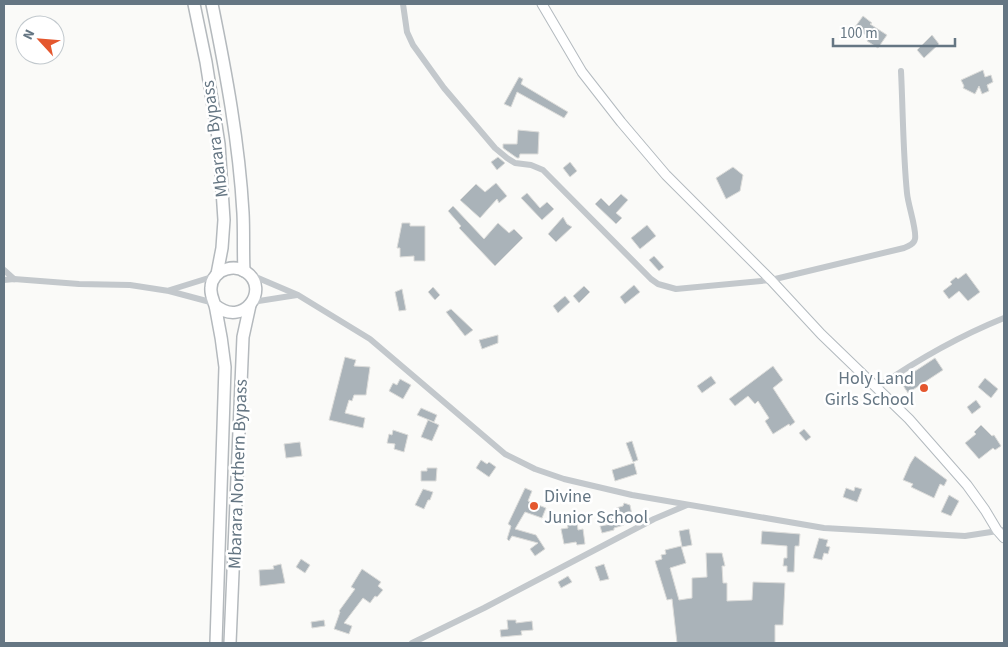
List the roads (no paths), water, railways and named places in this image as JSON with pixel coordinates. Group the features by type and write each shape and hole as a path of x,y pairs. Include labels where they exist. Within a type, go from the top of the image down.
{"highway":[{"name":"Mbarara Bypass","path":"194,4 219,144 224,220 222,248 216,275"},
{"name":"Mbarara Bypass","path":"212,4 229,92 236,143 243,213 246,272"},
{"path":"215,304 221,310 237,313 244,310 251,303 255,296 254,284 246,272 235,268 225,269 216,275 210,289 215,304 225,367 216,643"},
{"name":"Mbarara Northern Bypass","path":"230,643 243,337 251,303"}],"main road":[{"path":"542,4 582,72 666,176 771,280 821,334 909,418 967,485 1004,538"}],"street":[{"path":"402,4 407,32 413,45 444,88 495,148 515,163 543,170 651,279 658,284 676,289 771,280 908,247 914,241 915,227 910,211 907,186 901,71"},
{"path":"4,270 14,279"},
{"path":"246,272 298,295 370,339 504,454 519,463 564,479 632,495 824,528 965,536 986,534 1000,530"},
{"path":"169,291 216,275"},
{"path":"4,280 130,285 169,291 215,304"},
{"path":"251,303 298,295"},
{"path":"878,387 926,356 1004,318"},
{"path":"412,643 484,608 647,522 688,504"}],"place":[{"name":"Holy Land Girls School","path":"924,388"},
{"name":"Divine Junior School","path":"534,506"}]}
